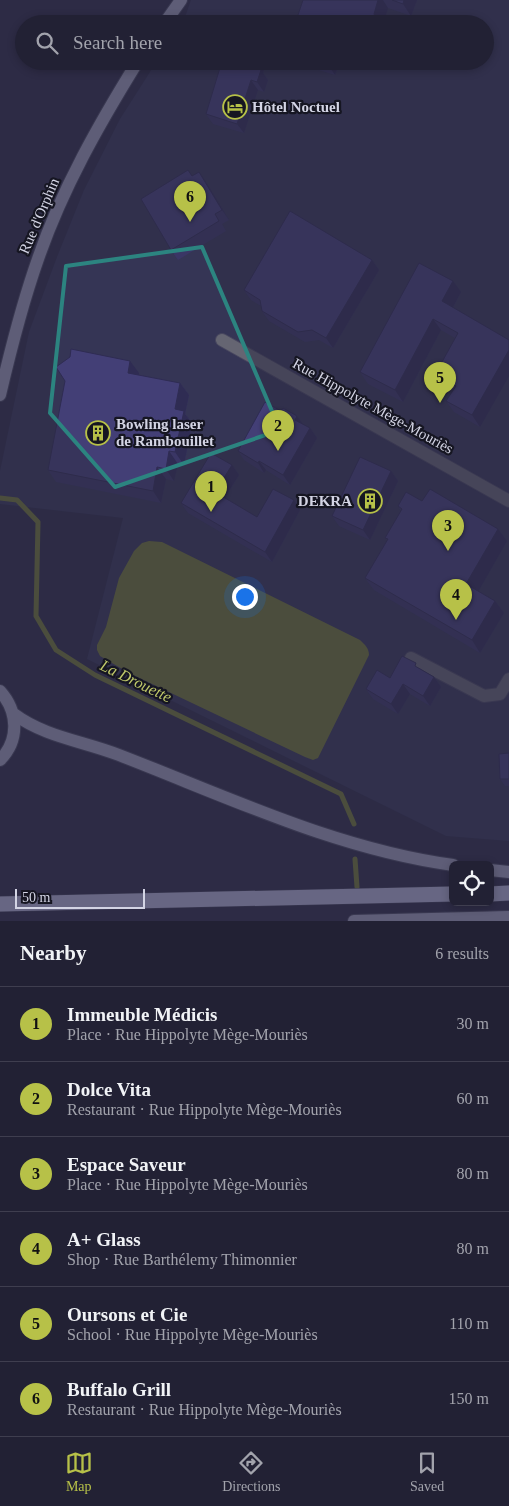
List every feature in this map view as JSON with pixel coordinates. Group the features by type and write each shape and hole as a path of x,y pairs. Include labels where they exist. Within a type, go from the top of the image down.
{"highway":[{"path":"494,894 509,893"},
{"path":"0,904 449,894"}],"main road":[{"path":"170,15 181,0"},
{"name":"Rue d'Orphin","path":"0,395 14,334 38,257 69,185 105,114 132,70"},
{"path":"0,691 7,699 14,714 15,729 12,743 0,760"},
{"path":"14,714 27,724 45,732 116,754 339,840 389,854 449,864"},
{"path":"494,870 509,872"},
{"path":"354,921 509,917"}],"street":[{"name":"Rue Hippolyte Mège-Mouriès","path":"222,340 509,501"},
{"path":"412,658 484,696 500,694 509,679"}],"highlighted area":[{"path":"202,247 280,430 115,487 50,413 66,266"}],"shaded area":[{"path":"191,0 509,0 509,841 446,836 87,659 123,518 0,504 0,471 29,332 84,190 120,119 151,70 494,70 494,15 186,15"},
{"path":"149,541 162,542 360,640 366,647 369,655 318,758 313,760 305,757 129,673 100,656 97,645 106,627 119,578 134,551 142,543"}],"building":[{"path":"303,0 378,0 374,15 298,15"},
{"path":"392,0 404,0 403,4"},
{"path":"219,70 261,70 257,82 251,80 237,124 206,114"},
{"path":"188,170 192,176 199,172 222,210 215,214 219,221 171,250 141,199"},
{"path":"290,211 372,260 326,338 312,330 298,332 262,311 260,300 244,290"},
{"path":"419,263 453,281 442,301 509,340 509,350 472,415 446,401 456,386 443,378 445,376 437,371 458,333 433,319 395,390 360,372"},
{"path":"71,349 130,361 128,373 180,383 175,409 184,411 175,452 169,451 166,469 157,467 153,491 48,470 65,381 56,367 70,357"},
{"path":"265,402 281,411 283,408 297,416 295,420 310,428 283,475 238,451"},
{"path":"211,453 232,465 215,492 257,517 273,489 294,500 265,552 181,503"},
{"name":"DEKRA","path":"360,457 391,471 363,530 332,516"},
{"path":"430,489 498,529 466,584 495,601 472,640 365,578 388,539 385,538 402,509 398,506 406,492 422,501"},
{"path":"402,656 416,663 415,666 434,677 423,696 403,684 391,704 366,689 377,670 390,678"},
{"path":"509,753 509,779 500,779 499,754"}],"waterway":[{"name":"La Drouette","path":"0,498 17,500 38,522 36,616 56,650 95,675 341,794 354,824"},
{"name":"La Drouette","path":"355,859 357,887"}],"place":[{"name":"Hôtel Noctuel","path":"235,107"},
{"name":"Buffalo Grill","path":"190,222"},
{"name":"Oursons et Cie","path":"440,403"},
{"name":"Bowling laser de Rambouillet","path":"98,433"},
{"name":"Dolce Vita","path":"278,451"},
{"name":"DEKRA","path":"370,501"},
{"name":"Immeuble Médicis","path":"211,512"},
{"name":"Espace Saveur","path":"448,551"},
{"name":"A+ Glass","path":"456,620"}]}
